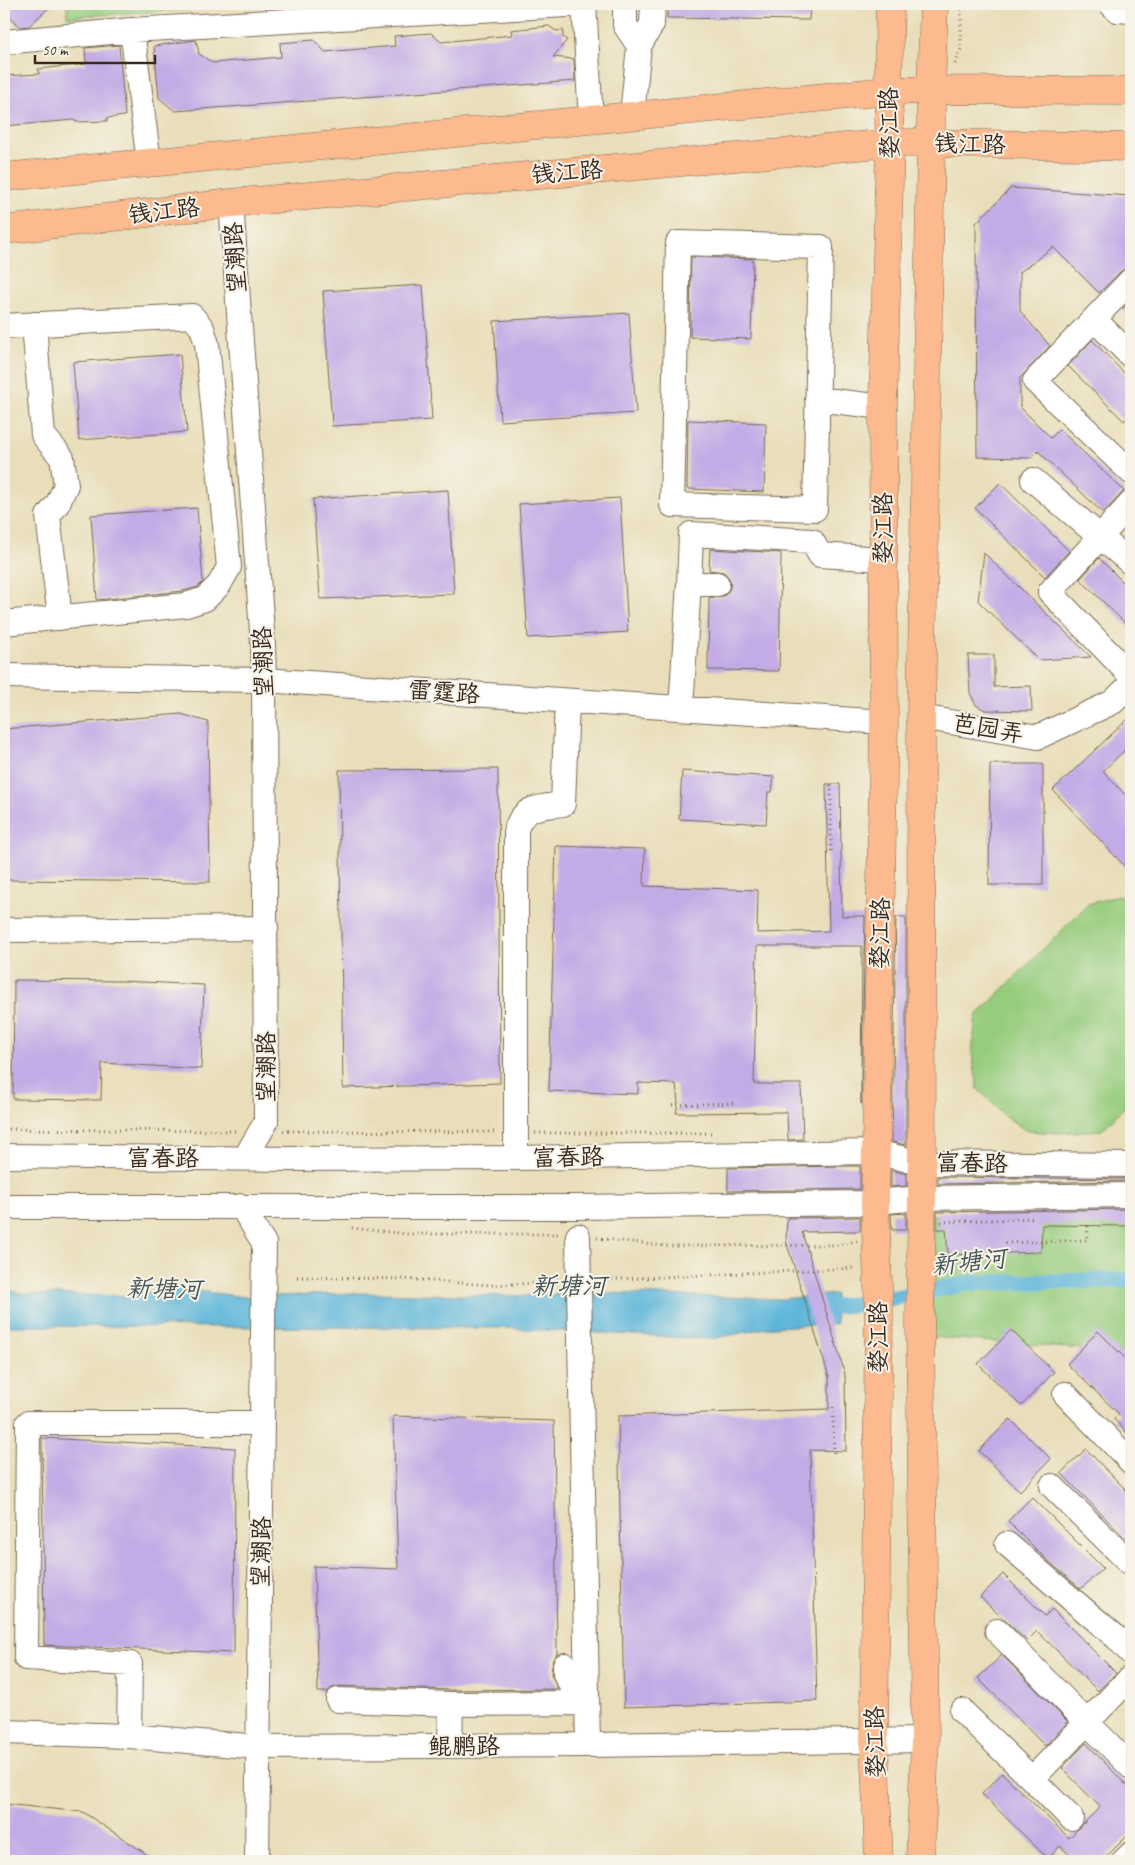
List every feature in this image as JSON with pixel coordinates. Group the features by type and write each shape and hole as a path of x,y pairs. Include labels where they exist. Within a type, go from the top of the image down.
{"main road":[{"name":"婺江路","path":"879,1861 874,1740 879,1314 875,1202 884,722 882,559 890,143 888,92 890,4"},
{"name":"婺江路","path":"920,1861 925,1740 921,1308 920,717 931,142 930,90 934,4"},
{"name":"钱江路","path":"4,178 632,115 888,92 930,90 1131,91"},
{"name":"钱江路","path":"4,230 231,203 890,143 931,142 1131,147"}],"street":[{"path":"303,20 320,4"},
{"path":"4,42 132,30 535,5 584,4 591,119"},
{"path":"632,115 640,46 652,24 653,4"},
{"path":"1111,4 1117,10 1131,11"},
{"path":"625,9 626,25 640,46"},
{"path":"132,30 149,163"},
{"name":"望潮路","path":"231,203 264,680 266,928 273,1127 291,1159"},
{"path":"678,243 821,247 818,399 815,509 672,505 678,243"},
{"path":"1131,280 1035,381 1131,472"},
{"path":"4,326 192,316 202,328 207,344 229,567 219,585 205,599 186,605 4,623"},
{"path":"1094,319 1131,356"},
{"path":"34,324 43,435 62,458 66,484 58,503 48,516 60,618"},
{"path":"818,399 884,407"},
{"path":"219,457 249,456"},
{"path":"1033,480 1131,562"},
{"path":"1131,503 1050,592 1131,676"},
{"path":"681,708 691,534 812,541 820,555 882,559"},
{"path":"689,584 717,584"},
{"name":"雷霆路","path":"4,676 264,680 884,722"},
{"name":"芭园弄","path":"920,717 1038,737 1112,702 1131,684"},
{"path":"516,1158 516,830 519,819 533,809 563,804 567,701"},
{"path":"4,930 266,928"},
{"name":"望潮路","path":"245,1158 273,1127"},
{"name":"富春路","path":"4,1156 291,1159 516,1158 876,1152 921,1162 1131,1165"},
{"name":"富春路","path":"4,1207 578,1206 875,1202 922,1211 1131,1195"},
{"path":"241,1206 264,1252"},
{"path":"264,1252 291,1206"},
{"path":"578,1236 584,1703 588,1745"},
{"name":"望潮路","path":"257,1861 264,1252"},
{"path":"1065,1394 1131,1462"},
{"path":"129,1736 130,1664 26,1658 28,1423 262,1423"},
{"path":"1052,1486 1131,1564"},
{"path":"1006,1544 1127,1638"},
{"path":"997,1631 1131,1767"},
{"path":"565,1666 565,1674 584,1703"},
{"path":"1032,1779 1131,1677"},
{"path":"338,1700 451,1704 584,1703"},
{"path":"450,1746 451,1704"},
{"path":"962,1711 1071,1818"},
{"name":"鲲鹏路","path":"4,1732 129,1736 259,1747 925,1740"},
{"path":"1124,1861 1131,1854"}],"path":[{"path":"831,784 831,851"},
{"path":"672,1105 735,1103"},
{"path":"273,1127 506,1132"},
{"path":"4,1128 240,1131"},
{"path":"525,1132 715,1133"},
{"path":"922,1211 1035,1218"},
{"path":"1005,1243 1087,1240 1088,1225"},
{"path":"348,1228 407,1234 560,1234 665,1246 837,1245 877,1237"},
{"path":"833,1406 834,1457"}],"green space":[{"path":"67,4 229,4 230,7 67,17"},
{"path":"1117,896 1131,897 1131,1100 1102,1130 1058,1133 1027,1131 1006,1117 978,1089 972,1054 976,1016 1088,904"},
{"path":"1131,1212 1131,1353 931,1337 933,1215"}],"water":[{"path":"169,1287 245,1297 366,1293 513,1296 604,1293 782,1299 835,1294 836,1324 772,1327 710,1339 504,1328 4,1326 4,1289 25,1294 134,1296"}],"building":[{"path":"4,4 53,4 29,26 20,27 4,10"},
{"path":"668,4 810,4 809,20 667,18"},
{"path":"549,26 556,31 563,30 563,37 567,40 553,57 574,59 575,81 175,111 159,98 154,46 196,40 199,54 213,63 281,57 280,43 314,40 325,52 395,46 394,36 431,33 441,42 512,35 511,30"},
{"path":"119,45 125,116 107,118 107,121 76,122 74,120 4,126 4,76 39,74 38,69 86,64 85,48"},
{"path":"1011,188 1131,196 1131,267 1121,271 1099,293 1053,247 1020,272 1020,311 1050,346 1020,378 1020,407 1051,438 1059,429 1124,491 1103,513 1038,451 1031,458 977,457 976,223"},
{"path":"691,257 753,259 751,339 690,337"},
{"path":"423,285 432,420 332,426 323,291"},
{"path":"1131,300 1131,318 1122,309"},
{"path":"629,313 636,413 500,421 494,321"},
{"path":"1092,340 1131,380 1131,414 1124,421 1068,366"},
{"path":"180,354 187,432 79,440 73,362"},
{"path":"688,420 766,423 764,492 687,489"},
{"path":"1000,483 1069,551 1045,577 975,508"},
{"path":"448,490 454,594 320,599 313,499"},
{"path":"620,498 628,632 528,638 519,504"},
{"path":"197,508 203,582 198,587 183,591 97,600 91,515"},
{"path":"710,549 781,553 779,671 708,670 709,598 724,596 731,584 724,572 709,570"},
{"path":"984,553 1091,657 1039,660 978,601"},
{"path":"1099,558 1131,590 1131,629 1080,579"},
{"path":"968,655 994,655 994,687 1031,686 1032,711 985,710 976,705 970,693"},
{"path":"181,714 208,722 210,882 8,880 4,871 4,729"},
{"path":"1131,716 1131,744 1103,771 1131,801 1131,873 1053,790"},
{"path":"990,764 1043,764 1043,885 989,885"},
{"path":"498,769 500,1083 343,1088 339,770"},
{"path":"682,771 774,777 772,792 768,792 766,824 679,819"},
{"path":"826,784 840,784 842,916 865,916 861,1104 862,946 757,946 754,1084 801,1084 803,1139 788,1140 787,1112 676,1113 678,1103 676,1084 638,1083 638,1094 549,1091 556,846 645,849 644,886 758,890 757,933 829,931"},
{"path":"896,917 906,917 906,1145 892,1142"},
{"path":"14,980 122,981 204,985 201,1069 102,1063 101,1100 13,1099"},
{"path":"860,1166 860,1189 728,1191 728,1168"},
{"path":"891,1170 906,1174 906,1186 891,1187"},
{"path":"938,1177 1131,1179 1131,1181 938,1184"},
{"path":"1131,1209 1131,1226 1042,1225 1041,1252 948,1255 946,1229 937,1229 937,1212"},
{"path":"906,1213 906,1230 892,1230 891,1214"},
{"path":"860,1217 860,1231 802,1232 845,1374 846,1451 810,1450 817,1701 624,1707 618,1416 829,1409 829,1377 786,1241 787,1218"},
{"path":"1011,1330 1054,1372 1021,1406 978,1364"},
{"path":"1098,1331 1131,1364 1131,1437 1114,1419 1119,1414 1067,1364"},
{"path":"393,1416 554,1421 557,1654 553,1659 551,1674 558,1689 451,1690 338,1686 327,1692 318,1692 314,1566 398,1569"},
{"path":"1010,1419 1051,1459 1020,1491 979,1451"},
{"path":"42,1438 235,1448 234,1653 44,1645"},
{"path":"1086,1449 1131,1495 1131,1544 1061,1473"},
{"path":"1032,1497 1103,1568 1081,1589 1045,1558 1008,1521"},
{"path":"1003,1574 1045,1616 1052,1609 1116,1673 1098,1691 1037,1631 1027,1641 980,1597"},
{"path":"1002,1655 1068,1722 1045,1746 978,1678"},
{"path":"1086,1743 1131,1790 1131,1832 1102,1861 1076,1861 1060,1846 1048,1859 982,1794 1002,1773 1069,1838 1100,1807 1062,1768"},
{"path":"4,1804 83,1812 157,1861 4,1861"}],"waterway":[{"name":"新塘河","path":"813,1309 866,1303 971,1283 1131,1280"}]}
